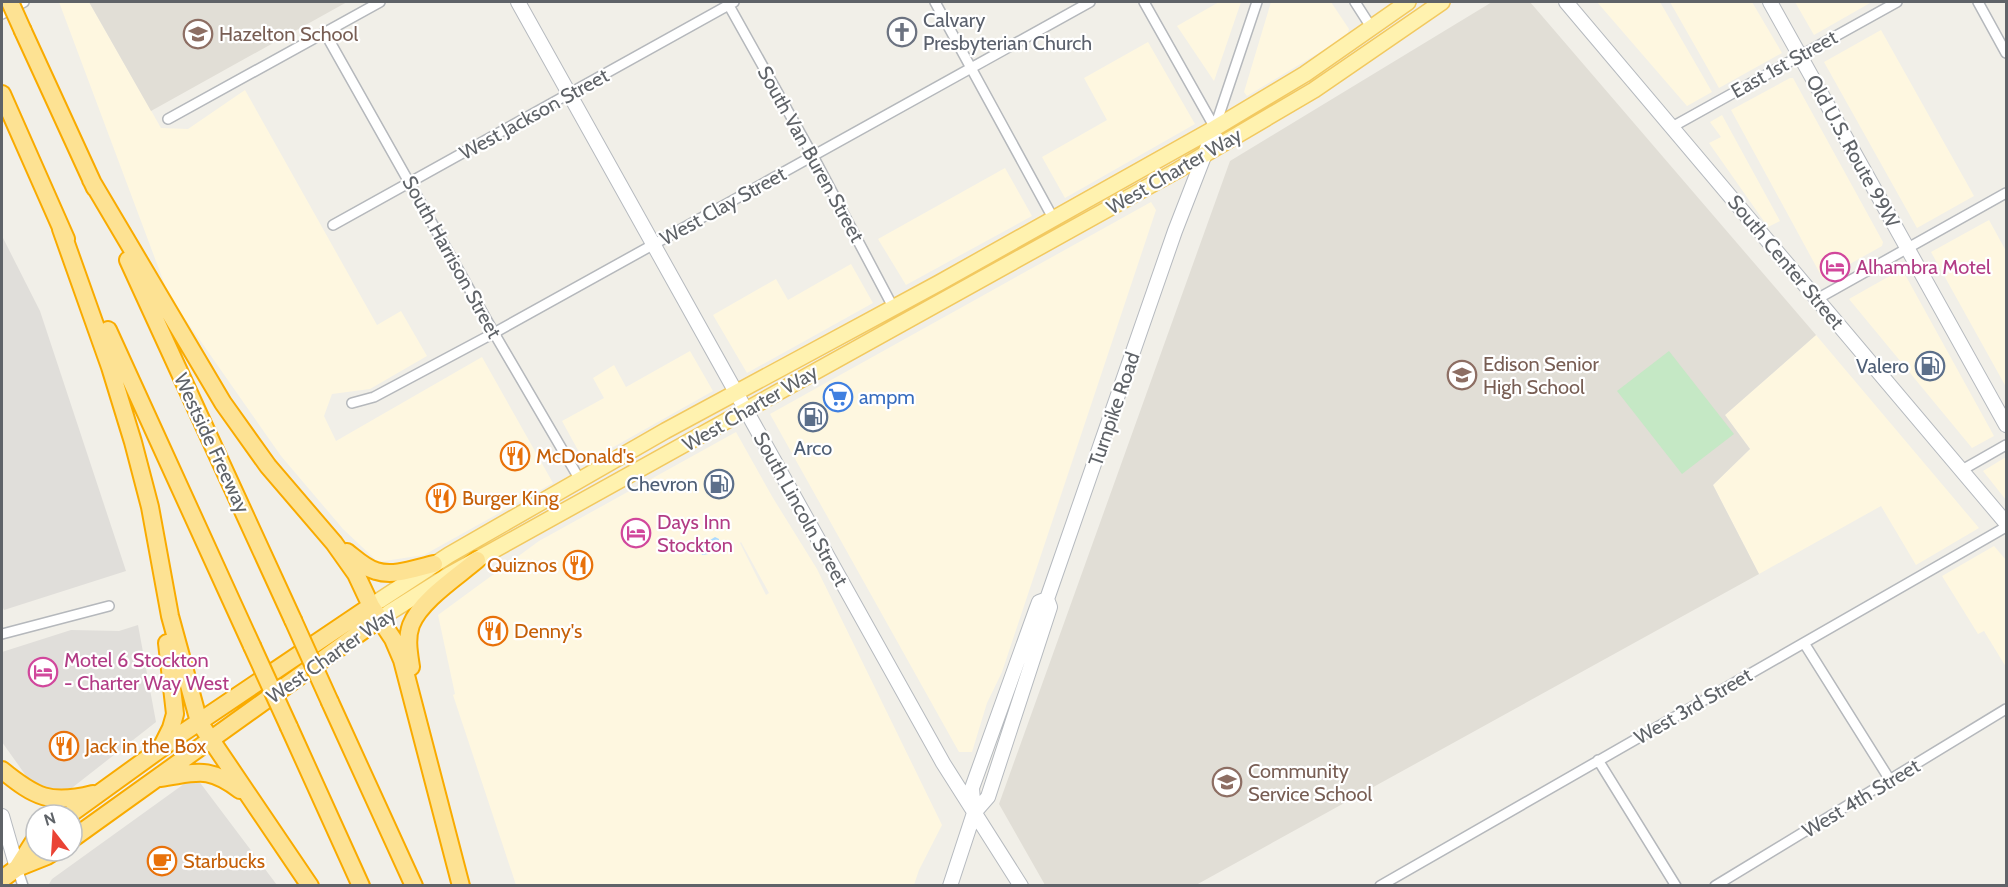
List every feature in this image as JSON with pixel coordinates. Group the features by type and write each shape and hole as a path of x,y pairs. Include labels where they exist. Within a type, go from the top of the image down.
{"highway":[{"name":"Westside Freeway","path":"10,2 414,885"},
{"path":"2,94 61,229 361,885"},
{"path":"91,180 241,430 268,466 334,543 356,574 375,613 393,639 402,660 420,724 461,885"},
{"path":"61,229 110,367 133,442 150,507 170,616 199,722 310,885"},
{"path":"334,543 377,572 389,573 434,564"},
{"path":"420,724 409,650 411,627 423,608 477,560"},
{"name":"West Charter Way","path":"84,805 199,722 375,613"},
{"name":"West Charter Way","path":"84,830 212,740 375,613"},
{"path":"160,750 175,714 165,632 170,616"},
{"path":"2,770 34,794 53,799 74,799 102,792"},
{"path":"156,779 193,772 208,772 221,776 249,797"},
{"path":"17,868 24,857"},
{"path":"2,879 17,868 30,863"}],"main road":[{"name":"West Charter Way","path":"375,613 434,564 665,431 1120,183 1305,74 1408,2"},
{"name":"West Charter Way","path":"375,613 519,537 1175,171 1314,90 1442,2"},
{"path":"1015,260 1015,251 1055,227 1053,218"},
{"path":"851,351 857,338 890,318 893,307"},
{"path":"519,537 528,520 571,497 580,480"}],"street":[{"path":"2,14 24,2"},
{"path":"168,119 380,2"},
{"name":"South Lincoln Street","path":"518,2 655,243 736,394 932,744 1021,885"},
{"name":"West Jackson Street","path":"333,225 730,2"},
{"name":"South Van Buren Street","path":"730,2 893,307"},
{"path":"935,2 1053,218"},
{"name":"West Clay Street","path":"352,403 374,397 495,333 1090,2"},
{"path":"1144,2 1215,128"},
{"name":"Turnpike Road","path":"950,885 974,813 988,797 1050,607 1047,599 1175,231 1207,152 1257,2"},
{"path":"1355,2 1371,27"},
{"name":"South Center Street","path":"1566,2 2007,525"},
{"name":"Old U.S. Route 99W","path":"1770,2 2007,425"},
{"name":"East 1st Street","path":"1672,127 1897,2"},
{"path":"1978,2 2007,53"},
{"name":"South Harrison Street","path":"325,33 580,480"},
{"path":"1817,299 2007,193"},
{"path":"1962,470 2007,445"},
{"name":"West 3rd Street","path":"1380,885 2007,525"},
{"name":"Turnpike Road","path":"974,813 972,788 1039,602 1047,599"},
{"path":"2,634 109,606"},
{"path":"1804,643 1890,780"},
{"name":"West 4th Street","path":"1715,885 2007,709"},
{"path":"1598,760 1676,885"},
{"path":"2,816 23,885"}],"shaded area":[{"path":"59,2 89,2 161,128 188,129 245,90 377,325 401,311 427,356 370,389 332,394 324,416 336,441 482,357 553,483 424,555 378,562 343,529 281,456 169,296"},
{"name":"Hazelton School","path":"89,2 347,2 151,111"},
{"path":"1219,2 1241,2 1214,81 1177,26"},
{"path":"1271,2 1331,2 1349,29 1347,36 1247,96 1244,92"},
{"name":"Edison Senior High School","path":"1492,2 1530,2 1816,335 1725,415 1750,449 1713,485 1759,574 1196,885 1045,885 999,804 1230,161"},
{"path":"1597,2 1660,2 1712,92 1687,106"},
{"path":"1670,2 1752,2 1782,53 1719,88"},
{"path":"1795,2 1869,2 1870,3 1814,35"},
{"path":"1881,30 1974,196 1917,228 1824,62"},
{"path":"1148,42 1195,124 1065,198 1042,157 1107,120 1084,78"},
{"path":"1793,78 1883,242 1882,246 1823,279 1731,110"},
{"path":"1722,115 1780,221 1768,227 1709,143 1721,137 1710,122"},
{"path":"1005,168 1032,216 906,285 878,239"},
{"path":"1151,202 1156,210 1002,672 987,703 972,752 959,752 770,414"},
{"path":"1989,220 2006,251 2006,387 1931,252"},
{"path":"2,236 40,311 126,571 4,610 2,606"},
{"path":"851,264 873,303 747,373 713,315 776,279 788,300"},
{"path":"1902,269 1994,436 1972,448 1849,299"},
{"path":"1816,335 1979,528 1916,565 1881,506 1759,574 1713,485 1750,449 1725,415"},
{"path":"690,351 713,391 585,463 562,421 604,398 593,378 614,365 626,387"},
{"path":"736,432 817,569 942,825 919,870 914,885 516,885 453,695 455,694 438,615 539,541","holes":["741,542 769,593 766,595"]},
{"path":"2006,457 2006,500 1983,471"},
{"path":"1994,546 2006,560 2006,667 1984,631 1978,634 1942,576"},
{"path":"138,625 156,722 68,791 47,791 29,780 2,742 2,652 71,630 119,631"},
{"path":"195,776 277,885 48,886 52,879 74,863 84,863 84,856"}],"green space":[{"path":"1669,351 1734,434 1682,474 1617,391"}],"water":[{"path":"715,537 719,539 718,546 708,554 702,555 699,547"}],"place":[{"name":"Calvary Presbyterian Church","path":"902,32"},
{"name":"Hazelton School","path":"198,34"},
{"name":"Alhambra Motel","path":"1835,267"},
{"name":"Valero","path":"1930,366"},
{"name":"Edison Senior High School","path":"1462,375"},
{"name":"ampm","path":"838,397"},
{"name":"Arco","path":"813,417"},
{"name":"McDonald's","path":"515,456"},
{"name":"Chevron","path":"719,484"},
{"name":"Burger King","path":"441,498"},
{"name":"Days Inn Stockton","path":"636,533"},
{"name":"Quiznos","path":"578,565"},
{"name":"Denny's","path":"493,631"},
{"name":"Motel 6 Stockton - Charter Way West","path":"43,672"},
{"name":"Jack in the Box","path":"64,746"},
{"name":"Community Service School","path":"1227,782"},
{"name":"Starbucks","path":"162,861"}]}
